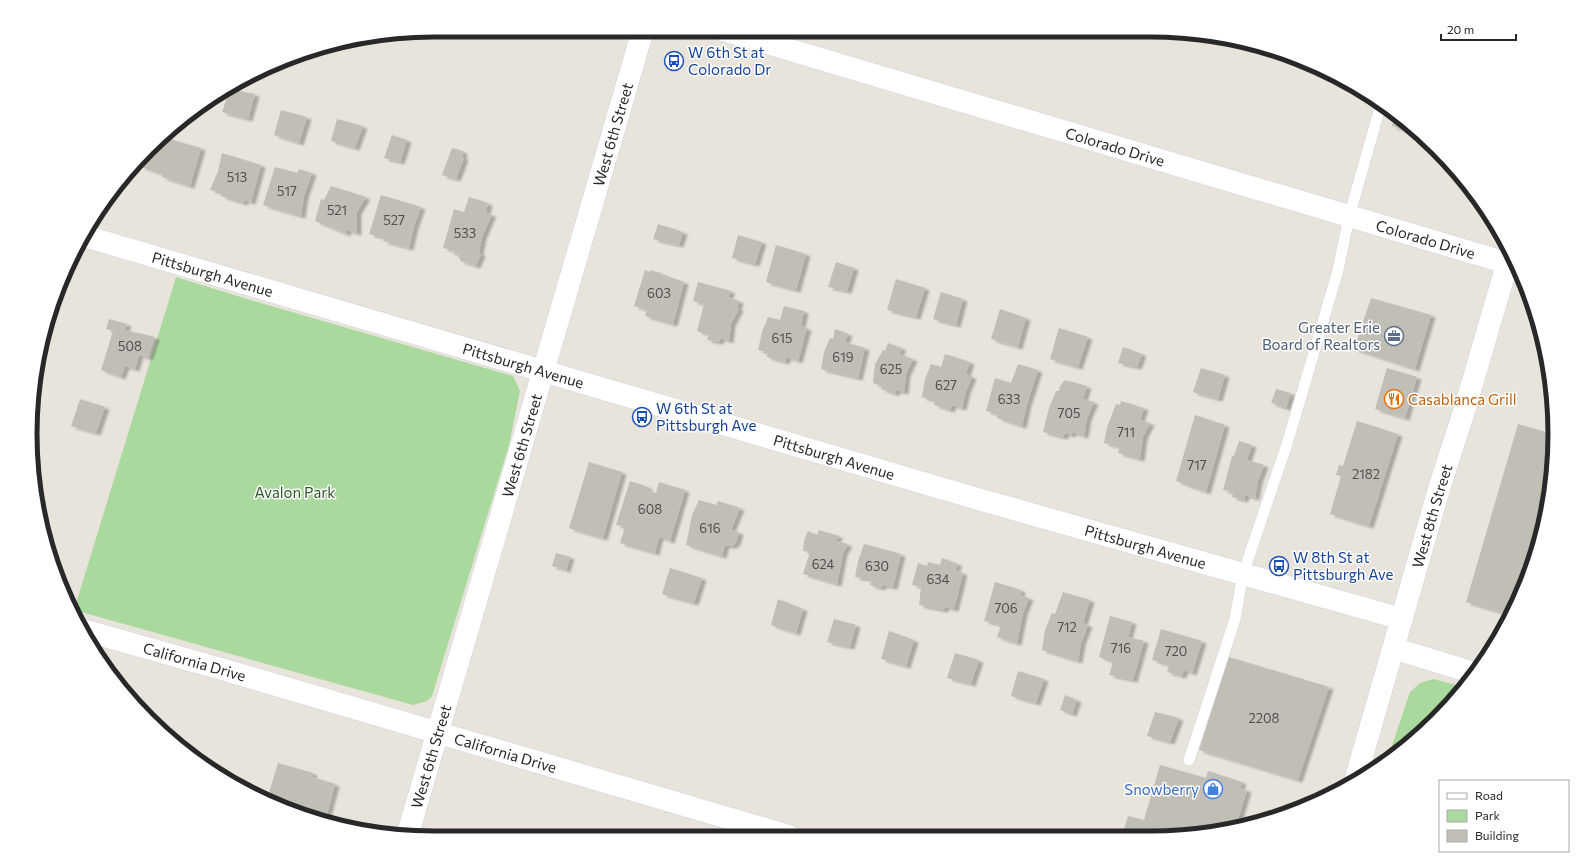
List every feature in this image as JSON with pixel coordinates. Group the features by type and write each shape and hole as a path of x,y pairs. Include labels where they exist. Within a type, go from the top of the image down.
{"street":[{"name":"West 6th Street","path":"409,830 641,37"},
{"name":"Colorado Drive","path":"746,37 894,82 1023,118 1349,217 1506,256"},
{"name":"Pittsburgh Avenue","path":"89,237 544,370 978,499 1402,619"},
{"name":"West 8th Street","path":"1357,773 1508,260"},
{"name":"California Drive","path":"90,632 225,670 772,831"},
{"path":"1393,648 1469,672"}],"lane":[{"path":"1189,760 1235,620 1243,574 1287,444 1312,359 1338,270 1349,217 1379,109"}],"green space":[{"name":"Avalon Park","path":"176,277 513,376 520,391 509,445 432,696 427,701 413,705 79,611 76,605"},
{"path":"1433,679 1458,685 1432,715 1390,751 1410,692 1420,683"}],"building":[{"path":"235,90 255,94 248,119 222,112 228,94"},
{"path":"281,110 307,117 299,143 274,135"},
{"path":"337,119 363,126 355,148 331,141"},
{"path":"1394,120 1407,131 1392,126"},
{"path":"392,135 407,140 400,162 384,158"},
{"path":"169,139 201,148 190,186 162,177 163,174 141,167 153,153"},
{"path":"452,148 463,151 462,157 464,158 456,179 442,175"},
{"path":"222,153 261,165 251,202 244,200 243,203 221,196 222,192 210,190 218,171"},
{"path":"275,167 297,173 299,169 312,173 304,196 301,216 263,205"},
{"path":"331,186 366,197 357,212 357,233 347,230 346,234 315,221 321,199 324,200"},
{"path":"381,195 421,207 414,226 409,248 383,241 385,238 369,234"},
{"path":"469,197 488,203 486,213 492,214 482,237 479,252 481,254 476,266 460,261 460,256 454,255 455,251 443,248 454,209 464,212"},
{"path":"658,224 683,232 679,245 653,239"},
{"path":"738,235 762,242 755,264 732,258"},
{"path":"776,245 806,254 796,290 766,282"},
{"path":"836,262 854,268 847,291 828,287"},
{"path":"645,270 661,273 684,282 673,324 645,316 647,310 634,306"},
{"path":"896,279 925,288 916,317 887,310"},
{"path":"698,282 731,291 728,297 739,301 737,308 739,309 731,324 729,341 720,338 719,342 707,340 709,335 697,331 704,304 693,301"},
{"path":"941,292 963,299 956,325 933,319"},
{"path":"1371,298 1431,315 1415,369 1354,349"},
{"path":"784,306 804,311 801,326 807,328 798,361 787,357 785,362 767,357 768,352 758,350 762,332 768,317 780,320"},
{"path":"1000,309 1026,318 1018,347 991,339"},
{"path":"109,319 127,324 125,330 155,337 148,358 139,355 135,369 125,366 121,377 101,370 113,331 106,329"},
{"path":"1059,328 1088,337 1078,367 1050,359"},
{"path":"835,329 848,334 845,342 865,348 858,378 821,369 824,352 830,338 833,339"},
{"path":"888,343 902,348 899,354 913,359 906,374 904,392 896,390 895,394 881,389 882,386 873,383 875,364 883,350 885,351"},
{"path":"1123,347 1142,354 1137,367 1118,363"},
{"path":"945,354 970,362 966,374 972,377 966,391 962,408 952,405 950,410 934,405 935,401 922,397 925,379 931,364 941,367"},
{"path":"1018,364 1038,370 1027,404 1022,426 997,418 998,414 986,411 995,378 1011,383"},
{"path":"1201,368 1225,375 1218,399 1193,392"},
{"name":"Casablanca Grill","path":"1387,368 1417,377 1405,418 1375,409"},
{"path":"1065,380 1087,386 1083,399 1094,402 1087,418 1084,436 1072,432 1071,435 1065,433 1063,437 1043,432 1049,408 1056,391 1059,391 1060,386"},
{"path":"1276,389 1291,393 1286,408 1271,403"},
{"path":"80,399 105,407 96,433 71,426"},
{"path":"1121,401 1144,408 1140,420 1150,423 1143,437 1140,459 1118,453 1120,447 1104,443 1107,427 1116,404 1120,405"},
{"path":"1195,415 1225,425 1206,492 1176,481"},
{"path":"1357,421 1398,434 1369,526 1330,514 1341,476 1336,475 1339,465 1343,466"},
{"path":"1518,424 1548,433 1545,486 1540,511 1527,562 1507,610 1505,614 1466,602"},
{"path":"1239,441 1252,445 1247,460 1264,465 1258,481 1255,498 1245,495 1244,500 1232,497 1233,492 1223,490 1232,456 1234,456"},
{"path":"589,462 622,472 603,538 569,528"},
{"path":"630,481 648,487 647,490 656,493 659,482 685,490 670,541 659,537 655,553 620,543 625,527 616,525"},
{"path":"699,500 716,505 718,501 740,508 731,530 739,532 736,543 732,546 725,545 722,556 686,545 692,515"},
{"path":"819,530 839,536 835,541 848,544 843,553 837,584 803,574 810,552 803,551 804,541 808,531 817,535"},
{"path":"864,544 901,554 893,587 882,585 881,588 870,585 872,580 855,577 858,561"},
{"path":"556,553 570,557 566,570 552,566"},
{"path":"942,558 958,564 955,570 963,573 954,609 945,607 943,610 919,605 921,587 912,585 918,563 927,566 928,562 940,565"},
{"path":"670,568 702,578 694,603 662,594"},
{"path":"995,582 1021,590 1020,595 1029,598 1023,613 1017,643 997,637 1001,625 984,621"},
{"path":"1063,592 1090,600 1083,623 1088,625 1081,643 1078,661 1042,650 1045,630 1052,613 1055,614"},
{"path":"778,599 803,609 796,633 771,625"},
{"path":"1110,616 1132,622 1128,637 1144,641 1133,680 1109,675 1113,662 1099,657"},
{"path":"834,619 856,625 850,647 827,642"},
{"path":"1161,629 1202,641 1192,673 1184,670 1182,676 1167,672 1169,665 1152,660"},
{"path":"889,631 914,640 906,666 881,659"},
{"path":"955,653 979,660 971,684 947,678"},
{"path":"1229,657 1329,687 1298,780 1199,750"},
{"path":"1018,671 1044,679 1036,703 1011,696"},
{"path":"1065,695 1077,700 1072,714 1060,710"},
{"path":"1155,712 1179,718 1170,742 1147,736"},
{"path":"278,763 313,773 312,777 335,784 327,816 306,810 268,795"},
{"path":"1160,765 1206,778 1208,771 1242,782 1240,788 1247,790 1238,821 1203,828 1177,830 1131,831 1124,829 1128,816 1144,820"}],"place":[{"name":"W 6th St at Colorado Dr","path":"674,61"},
{"name":"Greater Erie Board of Realtors","path":"1394,336"},
{"name":"Casablanca Grill","path":"1394,399"},
{"name":"W 6th St at Pittsburgh Ave","path":"642,417"},
{"name":"W 8th St at Pittsburgh Ave","path":"1279,566"},
{"name":"Snowberry","path":"1213,789"}]}
